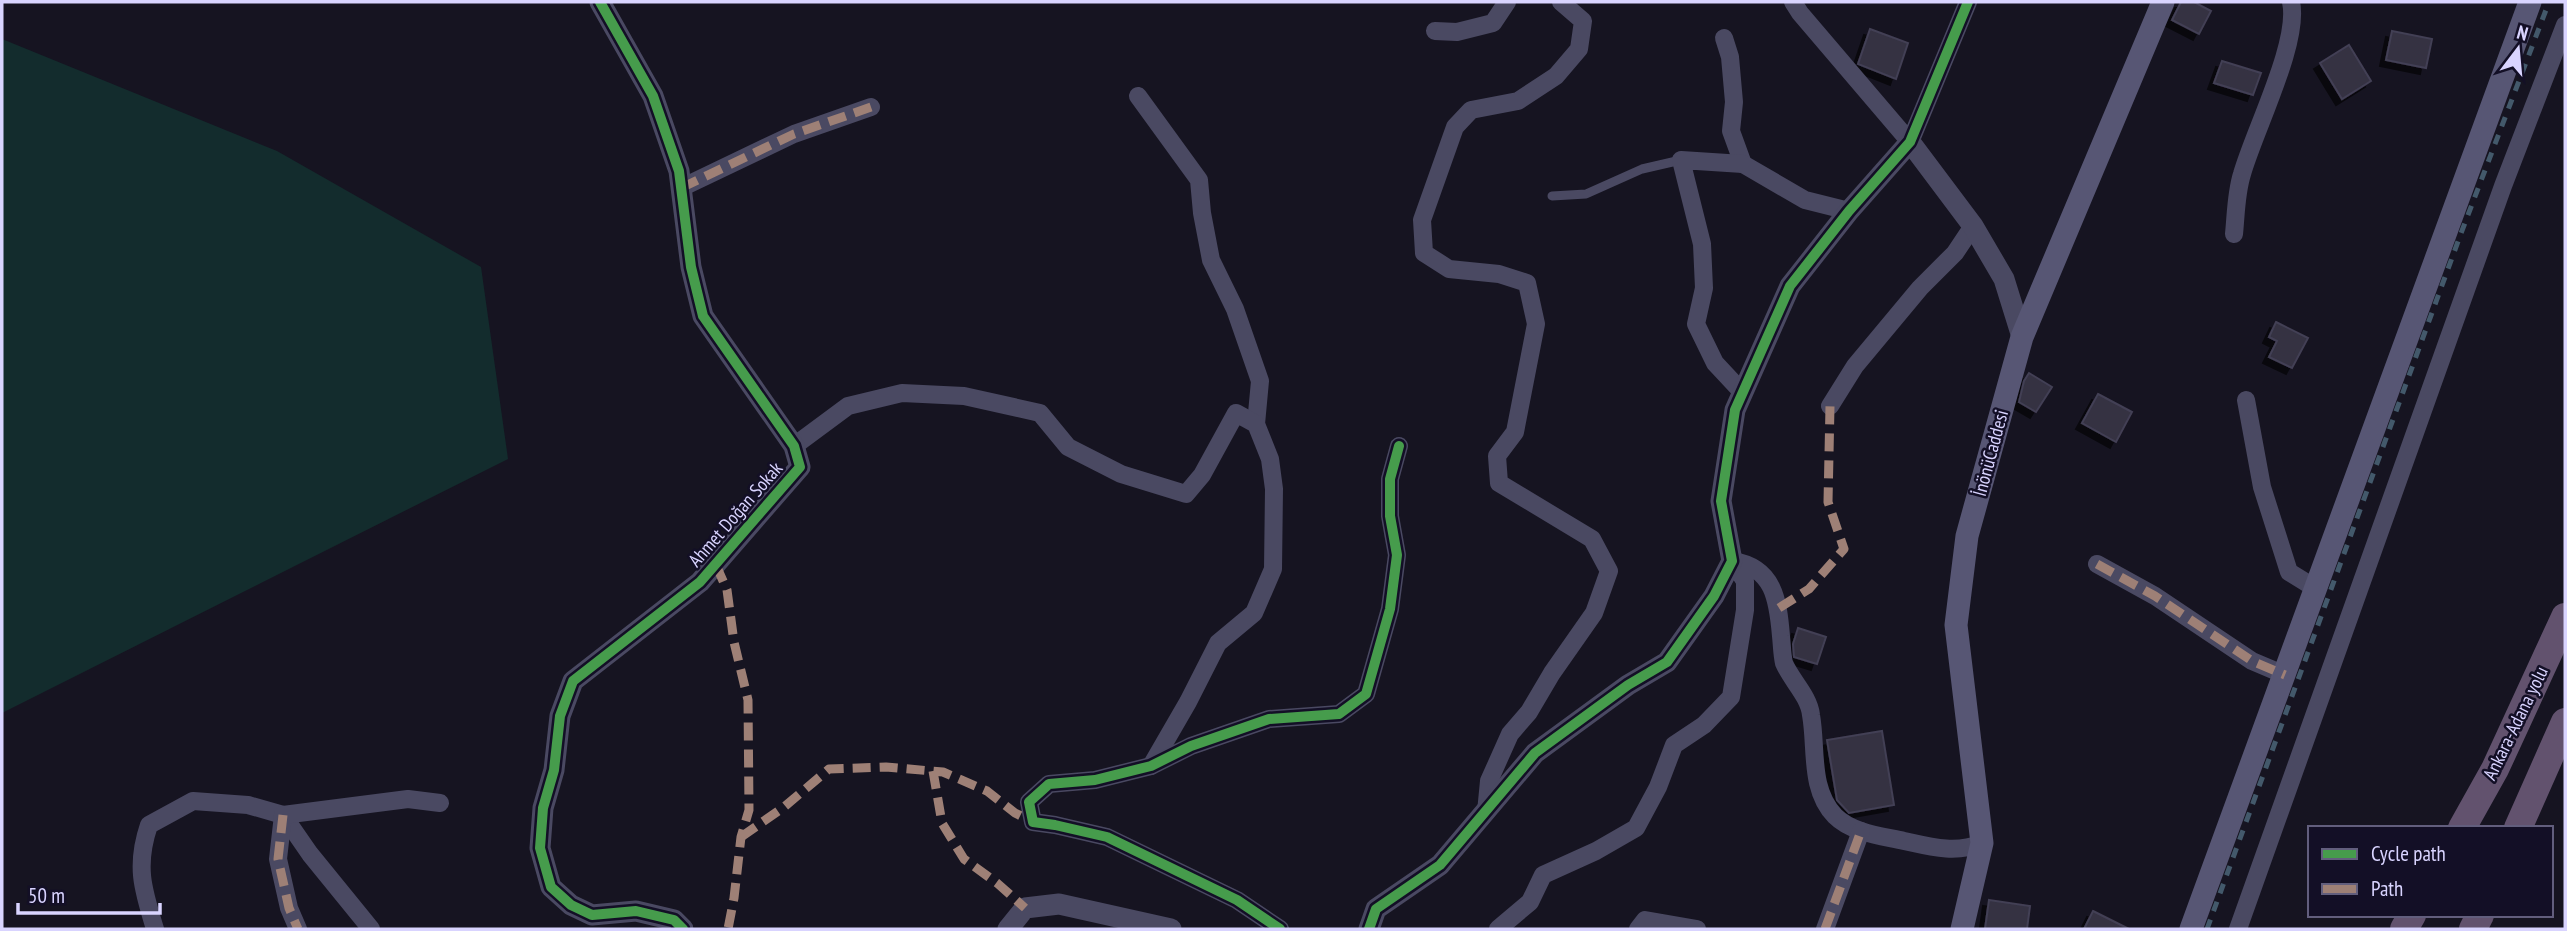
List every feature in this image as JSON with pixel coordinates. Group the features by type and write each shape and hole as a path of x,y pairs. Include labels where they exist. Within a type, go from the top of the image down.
{"highway":[{"name":"Ankara-Adana yolu","path":"2463,826 2495,769 2565,617"},
{"path":"2519,826 2565,722"}],"main road":[{"name":"İnönüCaddesi","path":"1962,929 1982,843 1956,625 1967,537 2022,337 2163,2"},
{"path":"2191,929 2530,2"}],"street":[{"name":"Ahmet Doğan Sokak","path":"600,2 653,96 679,171 691,267 703,316 794,446 800,467 699,582 573,681 560,716 554,770 543,808 540,848 551,887 570,905 592,915 636,911 674,920 682,929"},
{"path":"1435,31 1457,32 1493,23 1507,2"},
{"path":"1486,812 1489,781 1510,734 1529,712 1552,673 1594,613 1609,571 1592,538 1499,483 1497,456 1515,432 1536,324 1527,283 1499,274 1448,269 1423,253 1422,220 1455,127 1471,110 1518,101 1556,76 1579,49 1583,21 1561,2"},
{"path":"1498,929 1530,902 1543,875 1596,851 1636,828 1674,745 1704,725 1731,697 1745,610 1745,581 1732,561 1721,501 1735,410 1790,286 1849,211 1910,142 1968,2"},
{"path":"2234,234 2241,176 2270,98 2292,26 2291,2"},
{"path":"1799,5 1910,142 1973,226 2004,278 2022,337"},
{"path":"2238,929 2503,186 2565,24"},
{"path":"1724,38 1730,57 1734,102 1731,131 1744,164"},
{"path":"1138,96 1199,180 1211,260 1235,309 1260,381 1256,424 1270,460 1275,536 1273,569 1254,613 1218,643 1188,702 1150,766"},
{"path":"681,188 794,134 871,107"},
{"path":"1743,393 1715,363 1696,324 1704,288 1702,244 1681,160 1744,164 1805,200 1849,211"},
{"path":"1830,406 1855,366 1920,288 1955,253 1973,226"},
{"path":"794,446 848,406 902,393 964,396 1041,413 1068,446 1121,474 1186,494 1202,475 1236,412 1256,424"},
{"path":"2246,400 2263,486 2289,572 2315,588"},
{"path":"1280,929 1237,900 1107,837 1033,822 1029,802 1049,783 1095,780 1150,766 1191,746 1269,719 1339,714 1366,694 1390,609 1397,555 1390,516 1390,478 1399,446"},
{"path":"1368,929 1376,909 1440,865 1535,752 1628,685 1667,662 1714,596 1732,561"},
{"path":"1732,561 1750,564 1767,579 1779,608 1784,661 1811,712 1814,760 1822,800 1836,818 1861,831 1938,849 1969,848 1982,843"},
{"path":"2097,564 2155,596 2252,661 2285,675"},
{"path":"155,929 143,890 141,848 149,825 192,801 248,805 284,816 408,799 440,803"},
{"path":"284,816 278,859 289,908 298,929"},
{"path":"284,816 326,876 371,929"},
{"path":"1825,929 1861,831"},
{"path":"1008,929 1026,908 1059,904 1171,929"},
{"path":"1638,929 1645,920 1697,929"}],"lane":[{"path":"1552,196 1586,194 1642,169 1681,160"}],"green space":[{"path":"2,39 277,151 481,267 508,459 2,713"}],"building":[{"path":"2181,2 2194,2 2211,11 2199,34 2172,20"},
{"path":"1870,29 1908,43 1896,79 1858,64"},
{"path":"2392,31 2432,39 2426,68 2386,60"},
{"path":"2349,45 2371,81 2342,99 2320,63"},
{"path":"2222,61 2261,73 2253,95 2214,83"},
{"path":"2276,322 2308,338 2292,368 2269,357 2277,341 2269,337"},
{"path":"2029,373 2052,387 2036,412 2019,402 2024,381"},
{"path":"2098,394 2132,412 2116,442 2082,423"},
{"path":"1798,628 1826,637 1817,664 1794,657 1793,644"},
{"path":"1882,731 1894,805 1849,813 1837,800 1827,740"},
{"path":"1989,900 2030,906 2027,929 1985,929"},
{"path":"2093,911 2129,929 2084,929"}],"railway":[{"path":"2207,929 2460,236 2549,2"}],"marked path":[{"path":"681,188 794,134 871,107"},
{"path":"1779,608 1809,589 1844,549 1828,502 1830,406"},
{"path":"2097,564 2155,596 2252,661 2285,675"},
{"path":"716,565 727,590 734,642 748,700 749,810 741,837 728,929"},
{"path":"741,837 784,807 829,769 886,767 943,772 987,791 1015,813 1033,822"},
{"path":"933,771 942,823 964,859 1025,908"},
{"path":"283,815 278,859 289,908 298,929"},
{"path":"1825,929 1861,831"}],"cycle path":[{"path":"600,2 653,96 679,171 691,267 703,316 794,446 800,467 700,582 573,681 560,716 554,770 543,808 540,848 551,887 571,905 592,915 636,911 674,920 683,929"},
{"path":"1369,929 1376,909 1440,865 1535,753 1628,685 1667,662 1714,596 1732,561 1721,501 1735,410 1790,286 1849,211 1910,142 1968,2"},
{"path":"1280,929 1237,900 1107,837 1033,822 1029,802 1049,784 1095,780 1151,766 1191,746 1269,719 1339,714 1366,694 1390,609 1397,555 1390,516 1390,479 1399,446"}]}
